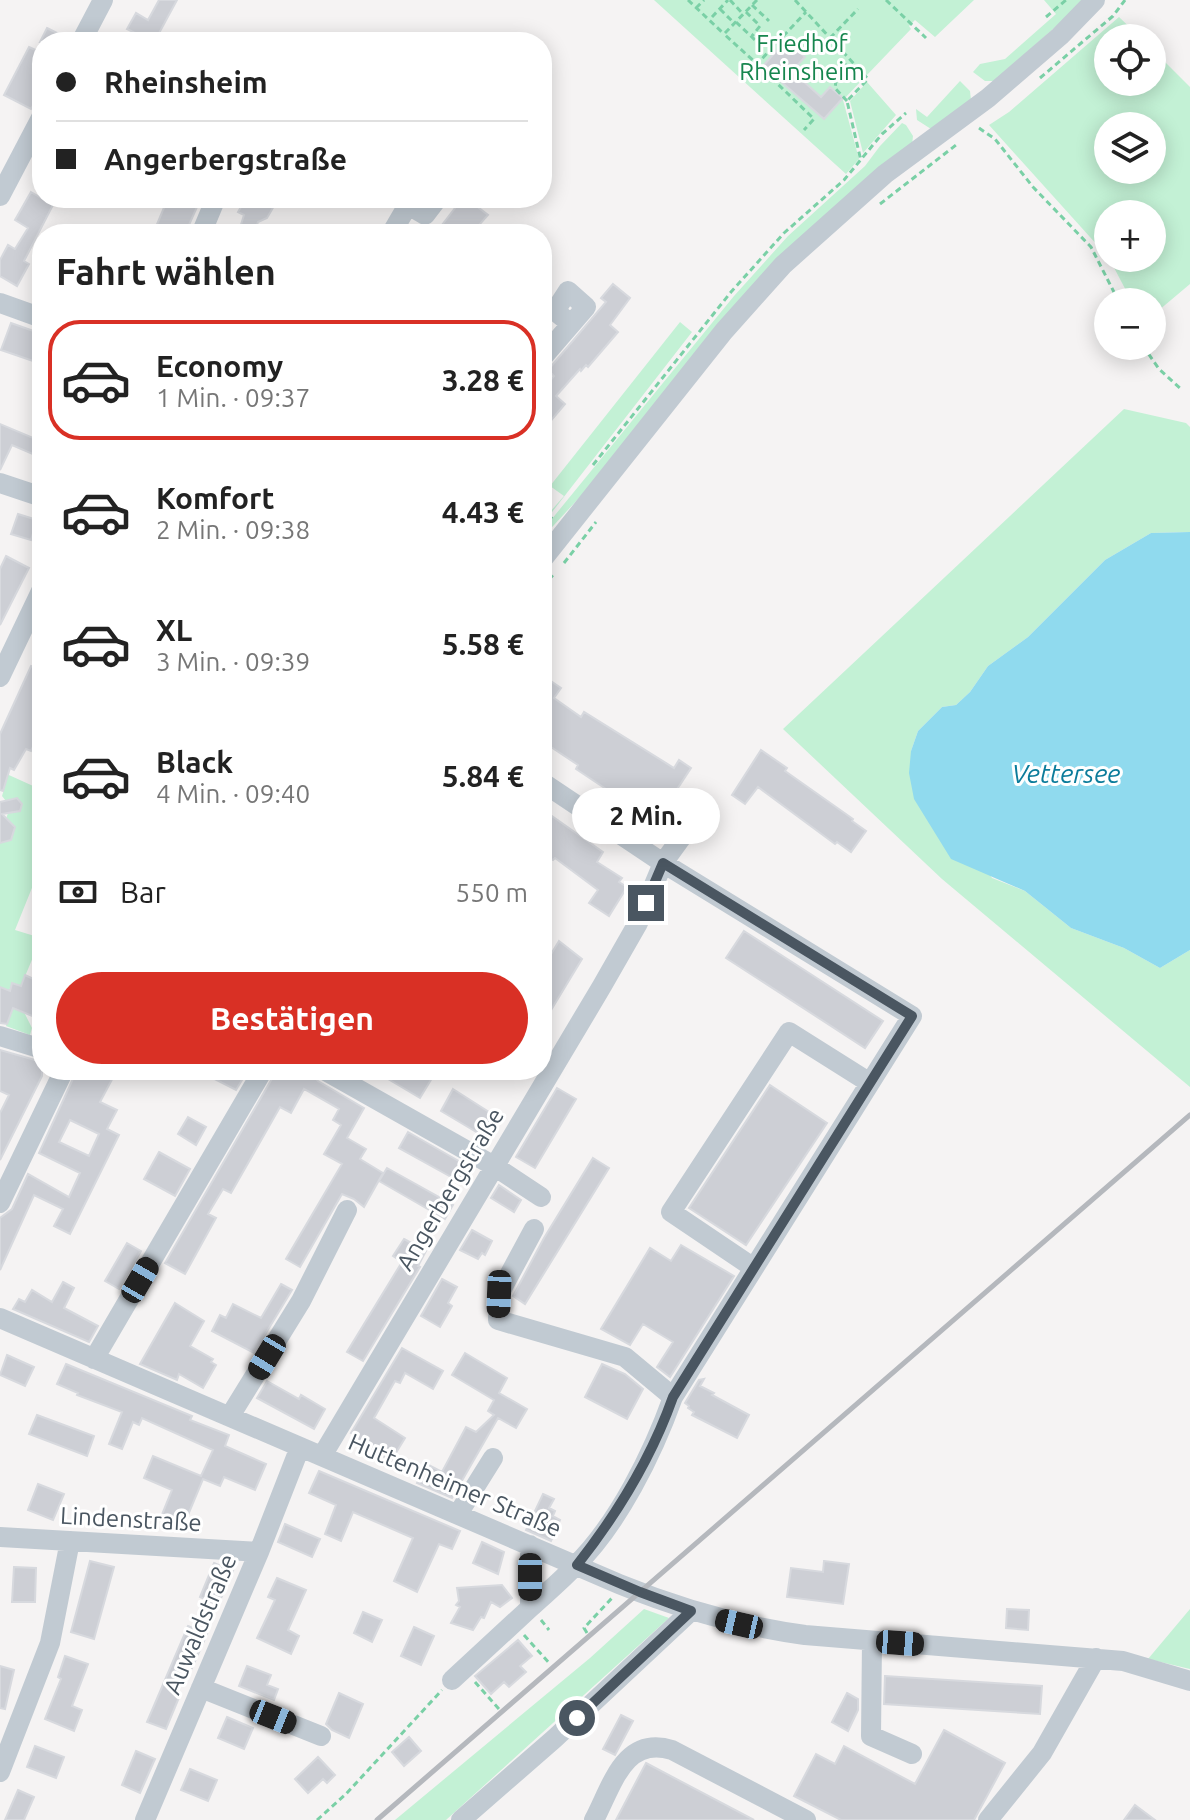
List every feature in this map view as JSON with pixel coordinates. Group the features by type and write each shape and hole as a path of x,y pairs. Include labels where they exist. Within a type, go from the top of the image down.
{"street":[{"path":"86,32 103,0"},
{"path":"552,557 621,460 748,302 793,255 885,174 988,98 1060,36 1095,0"},
{"path":"0,196 32,135"},
{"path":"0,303 32,314"},
{"path":"552,346 571,324"},
{"path":"0,483 32,494"},
{"path":"0,677 32,610"},
{"path":"452,1680 577,1565 634,1485 659,1436 673,1397 912,1016 663,863 552,789"},
{"name":"Angerbergstraße","path":"552,1069 631,936 663,863 692,823"},
{"path":"754,1268 671,1212 789,1032 870,1083"},
{"path":"0,1036 32,1046"},
{"path":"0,1203 59,1080"},
{"path":"94,1359 257,1080"},
{"path":"342,1080 494,1166 541,1197"},
{"name":"Angerbergstraße","path":"322,1456 545,1080"},
{"path":"230,1416 301,1301 347,1210"},
{"path":"534,1229 499,1294 498,1320 625,1357 673,1397"},
{"name":"Huttenheimer Straße","path":"0,1318 640,1592 691,1611 757,1628 872,1641 1096,1658 1145,1666 1190,1681"},
{"name":"Auwaldstraße","path":"145,1820 259,1552 300,1447"},
{"path":"458,1514 493,1458"},
{"name":"Lindenstraße","path":"0,1537 259,1552"},
{"path":"0,1772 6,1740 50,1643 70,1541"},
{"path":"530,1545 530,1608"},
{"path":"463,1819 691,1611"},
{"path":"872,1641 871,1736 912,1754"},
{"path":"988,1820 1042,1753 1096,1658"},
{"path":"201,1688 321,1736"},
{"path":"594,1820 626,1759 636,1750 659,1745 806,1820"}],"path":[{"path":"688,0 814,119 804,130"},
{"path":"696,8 704,0"},
{"path":"712,17 720,9 729,0 760,26 753,38 720,9"},
{"path":"724,34 757,0"},
{"path":"795,0 868,79 847,101"},
{"path":"886,0 926,38"},
{"path":"1046,17 1066,0"},
{"path":"1033,84 1113,16 1125,0"},
{"path":"752,5 769,21"},
{"path":"830,38 858,9"},
{"path":"757,64 806,12"},
{"path":"851,60 837,74 835,88 847,101 861,161"},
{"path":"979,128 995,139 1033,187 1091,247 1112,288"},
{"path":"873,209 956,146"},
{"path":"1153,360 1181,389"},
{"path":"552,563 563,564 597,521"},
{"path":"587,1633 584,1628 614,1596"},
{"path":"514,1623 550,1664"},
{"path":"317,1820 346,1794 452,1680"},
{"path":"487,1695 499,1709"}],"green space":[{"name":"Friedhof Rheinsheim","path":"654,0 974,0 935,37 915,20 909,26 911,29 843,100 859,159 846,174"},
{"path":"1044,0 1086,0 994,81 985,81 973,72 980,64 1005,59 1056,14"},
{"path":"1119,17 1126,24 1111,24"},
{"path":"1094,39 1094,96 1166,96 1166,63 1190,87 1190,284 1166,304 1166,288 1125,288 1116,272 1166,272 1166,200 1094,200 1094,241 989,125 1009,112"},
{"path":"960,81 970,91 971,100 931,129 917,120 916,109 927,117"},
{"path":"867,82 896,115 863,153 850,101"},
{"path":"902,123 913,136 912,145 885,167 552,527 552,519 734,296 788,236 865,166"},
{"path":"680,322 692,332 552,512 564,496 552,487 552,483"},
{"path":"1124,409 1186,423 1190,427 1190,532 1151,533 1105,560 1028,637 988,666 970,692 956,705 942,707 918,731 911,751 992,878 1025,891 1071,928 1124,948 1160,968 1190,950 1190,1087 942,879 783,729"},
{"path":"0,771 32,785 32,888 15,930 32,935 32,960 21,986 12,983 9,991 0,994 0,843 11,840 14,828 6,819 8,813 20,811 22,804 17,798 6,801 2,796 5,786 0,780"},
{"path":"13,1007 24,1012 32,1028 30,1035 6,1026"},
{"path":"644,1609 669,1618 446,1820 395,1820 590,1658"},
{"path":"1190,1609 1190,1669 1148,1659"}],"water":[{"name":"Vettersee","path":"1190,532 1190,950 1160,968 1124,948 1071,928 1025,891 951,859 914,799 909,773 911,751 918,731 942,707 956,705 970,692 988,666 1028,637 1105,560 1151,533"}],"building":[{"path":"159,0 177,0 160,32 133,32 127,29 136,13 148,20"},
{"path":"786,40 805,57 792,71 821,97 830,87 843,98 824,119 763,66"},
{"path":"29,47 32,48 31,109 4,95"},
{"path":"31,192 32,208 51,208 43,224 32,224 32,246 24,261 29,264 17,286 0,276 0,260 8,245 15,249 28,228 15,220"},
{"path":"164,208 197,208 189,224 157,224"},
{"path":"240,208 273,208 267,218 257,224 241,224 244,215 238,212"},
{"path":"455,208 479,208 488,215 480,224 443,224"},
{"path":"613,284 630,298 610,325 618,332 588,367 586,365 580,369 556,396 565,404 552,419 552,365 606,302 601,298"},
{"path":"11,323 32,330 32,361 1,350"},
{"path":"0,424 32,438 32,454 12,445 0,470"},
{"path":"18,514 32,518 31,540 11,534"},
{"path":"6,556 29,568 0,625 0,569"},
{"path":"32,666 32,749 26,749 14,770 10,768 3,791 0,790 0,734"},
{"path":"552,682 561,688 554,698 581,717 584,712 674,768 679,760 691,768 670,800 681,807 664,833 621,805 624,801 576,769 578,765 552,748"},
{"path":"761,750 866,831 851,852 837,842 835,844 758,787 745,804 732,795"},
{"path":"17,798 22,804 20,811 2,814 15,827 11,840 0,843 0,802"},
{"path":"552,816 603,852 597,862 622,878 619,882 627,887 609,916 589,903 598,890 555,858 553,860"},
{"path":"744,931 883,1021 865,1048 726,958"},
{"path":"559,941 582,959 552,1008 552,953"},
{"path":"25,975 32,978 32,1016 13,1008 7,1024 0,1023 0,987 10,991 12,983 21,986"},
{"path":"0,1050 32,1059 32,1080 40,1080 0,1160 0,1113 9,1095 0,1091"},
{"path":"72,1080 112,1080 100,1102 117,1110 107,1129 119,1135 70,1234 54,1226 63,1209 34,1195 0,1270 0,1218 12,1209 28,1174 69,1197 80,1173 39,1153","holes":["70,1120 99,1134 89,1156 59,1142"]},
{"path":"216,1080 242,1080 236,1090"},
{"path":"271,1080 317,1080 364,1108 347,1138 366,1149 360,1159 383,1173 364,1207 342,1194 300,1267 286,1259 342,1164 324,1154 341,1125 333,1120 339,1109 304,1089 291,1113 280,1107 231,1193 223,1189 208,1214 216,1218 185,1274 165,1263"},
{"path":"390,1080 431,1080 420,1098"},
{"path":"770,1085 827,1123 746,1245 689,1208"},
{"path":"557,1088 576,1099 535,1168 516,1157"},
{"path":"453,1089 500,1119 488,1139 441,1111"},
{"path":"188,1117 206,1127 196,1145 178,1134"},
{"path":"408,1132 471,1168 462,1183 399,1148"},
{"path":"159,1152 190,1169 175,1196 144,1179"},
{"path":"593,1158 609,1168 525,1304 513,1296"},
{"path":"387,1168 453,1205 445,1219 379,1181"},
{"path":"499,1185 521,1200 514,1212 491,1198"},
{"path":"472,1230 492,1241 485,1255 482,1253 478,1259 460,1250"},
{"path":"404,1239 426,1251 420,1267 363,1361 347,1352 402,1262 393,1256"},
{"path":"127,1243 141,1251 119,1289 105,1281"},
{"path":"681,1245 734,1276 670,1377 657,1367 673,1342 643,1324 630,1345 601,1329 650,1248 671,1261"},
{"path":"442,1279 457,1287 448,1303 452,1306 440,1327 421,1316"},
{"path":"63,1282 74,1288 64,1308 98,1326 89,1342 13,1309 19,1299 25,1302 32,1290 52,1302"},
{"path":"281,1284 292,1290 254,1353 212,1331 220,1315 226,1318 233,1304 261,1318"},
{"path":"175,1303 204,1321 190,1346 213,1359 211,1362 216,1365 203,1388 179,1374 177,1380 140,1364"},
{"path":"402,1348 443,1371 433,1389 405,1373 400,1383 395,1381 374,1418 405,1438 391,1461 354,1439 356,1435 351,1433"},
{"path":"465,1353 507,1378 499,1393 527,1409 516,1428 498,1418 452,1498 417,1483 427,1464 442,1472 466,1427 476,1432 494,1415 488,1411 494,1400 452,1375"},
{"path":"7,1355 34,1367 25,1386 0,1375"},
{"path":"66,1364 192,1416 190,1420 229,1435 225,1446 266,1464 255,1490 224,1477 220,1486 203,1479 183,1527 161,1517 172,1490 144,1478 153,1456 201,1476 213,1450 142,1418 139,1425 133,1422 122,1449 109,1444 122,1412 57,1384"},
{"path":"602,1364 625,1374 643,1389 627,1419 585,1397"},
{"path":"704,1379 700,1386 749,1415 737,1438 692,1415 694,1412 685,1403 699,1380"},
{"path":"267,1381 325,1409 314,1429 257,1398"},
{"path":"37,1415 94,1436 87,1456 29,1434"},
{"path":"319,1471 460,1531 452,1549 439,1544 417,1592 394,1581 413,1538 353,1512 341,1541 325,1534 336,1505 309,1493"},
{"path":"38,1484 64,1494 53,1520 28,1510"},
{"path":"543,1494 554,1499 549,1508 555,1511 553,1516 560,1520 551,1541 526,1530"},
{"path":"285,1524 320,1539 312,1557 278,1542"},
{"path":"482,1542 504,1552 498,1574 473,1563"},
{"path":"90,1561 114,1567 94,1639 71,1632"},
{"path":"824,1561 849,1564 843,1604 787,1597 791,1568 823,1572"},
{"path":"214,1563 233,1571 218,1605 200,1597"},
{"path":"14,1567 36,1568 35,1602 12,1602"},
{"path":"277,1578 306,1590 288,1630 299,1636 291,1654 257,1638 275,1600 268,1597"},
{"path":"502,1585 512,1598 500,1607 491,1602 484,1618 481,1617 473,1630 451,1623 460,1607 456,1605 459,1601 457,1588"},
{"path":"1007,1609 1029,1610 1028,1630 1006,1628"},
{"path":"363,1612 382,1620 372,1642 354,1633"},
{"path":"188,1626 207,1634 192,1668 187,1665 174,1693 180,1695 166,1729 147,1722"},
{"path":"414,1627 434,1636 421,1665 401,1656"},
{"path":"518,1640 532,1656 520,1666 526,1672 509,1687 504,1682 491,1694 475,1676"},
{"path":"65,1656 88,1664 72,1706 82,1710 74,1731 45,1719 61,1679 58,1677"},
{"path":"0,1666 14,1670 5,1709 0,1708"},
{"path":"247,1666 271,1675 267,1685 278,1689 274,1700 239,1686"},
{"path":"885,1676 1042,1686 1040,1714 884,1704"},
{"path":"339,1693 363,1704 349,1738 326,1724"},
{"path":"847,1693 858,1699 858,1710 848,1731 832,1722"},
{"path":"621,1715 633,1721 615,1755 603,1749"},
{"path":"227,1717 253,1728 244,1749 218,1738"},
{"path":"944,1730 1005,1763 974,1820 841,1820 794,1796 816,1754 835,1764 844,1746 915,1784"},
{"path":"409,1737 421,1751 404,1766 392,1752"},
{"path":"35,1746 64,1757 56,1778 27,1767"},
{"path":"136,1751 155,1759 140,1793 122,1785"},
{"path":"318,1757 335,1775 327,1783 323,1779 308,1793 295,1779"},
{"path":"646,1763 754,1820 616,1820"},
{"path":"190,1769 217,1780 208,1801 181,1790"},
{"path":"18,1790 34,1797 24,1820 5,1820"},
{"path":"1135,1805 1155,1820 1124,1820"}],"railway":[{"path":"377,1820 1190,1115"}],"route":[{"path":"577,1718 691,1611 577,1565 634,1485 659,1436 673,1397 912,1016 663,863 646,903"}]}
